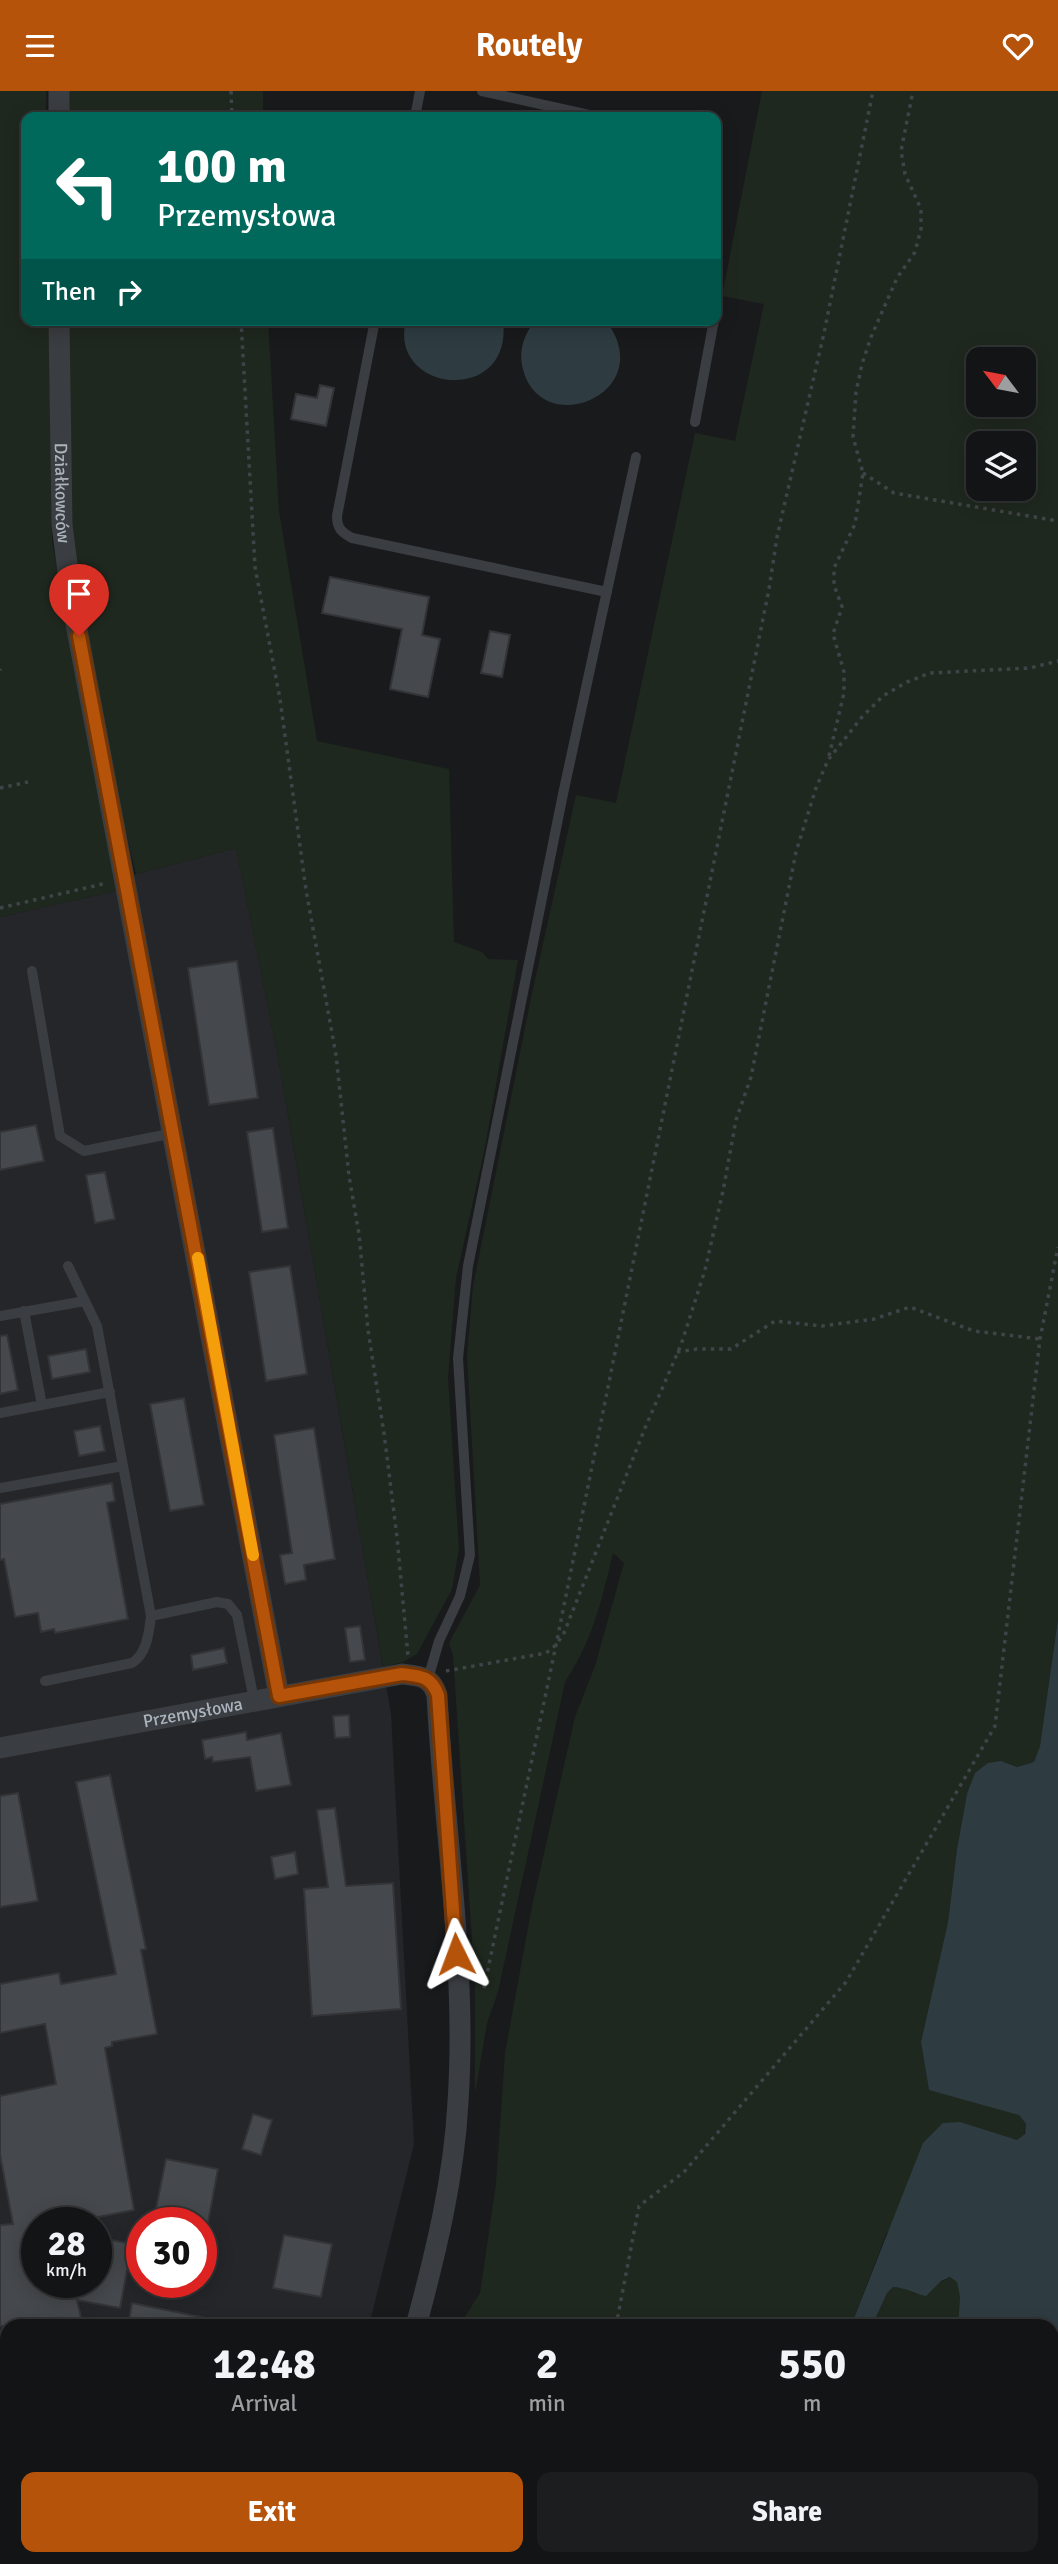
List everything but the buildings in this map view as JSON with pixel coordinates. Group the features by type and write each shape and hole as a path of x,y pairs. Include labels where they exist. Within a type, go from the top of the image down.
{"street":[{"path":"59,91 59,112"},
{"name":"Działkowców","path":"59,326 62,525 66,562 279,1696"},
{"name":"Przemysłowa","path":"0,1748 402,1674 419,1677"},
{"path":"418,2319 445,2203 458,2101 459,2009 454,1899 438,1695 434,1685 419,1677"}],"lane":[{"path":"416,112 420,91"},
{"path":"482,91 576,112"},
{"path":"374,326 337,516 337,525 343,533 352,538 607,592"},
{"path":"695,422 714,326"},
{"path":"419,1677 432,1659 460,1596 470,1555 458,1368 460,1319 468,1266 561,807 636,457"},
{"path":"32,971 60,1136 84,1151 174,1133"},
{"path":"45,1681 132,1663 139,1659 148,1636 151,1616 97,1326 68,1266"},
{"path":"0,1316 85,1301"},
{"path":"24,1311 42,1405"},
{"path":"0,1413 110,1392"},
{"path":"0,1488 123,1466"},
{"path":"151,1616 217,1602 228,1604 237,1615 254,1700"}],"path":[{"path":"231,91 232,112"},
{"path":"484,1989 769,589 777,537 824,333 873,91"},
{"path":"241,326 255,567 280,699 306,890 336,1055 349,1177 359,1234 368,1330 419,1677 546,1653 564,1633 677,1352 705,1270 736,1119 751,1077 796,852 816,788 828,760 844,694 844,672 833,634 842,607 834,585 834,568 856,524 863,473 853,437 856,392 862,364 887,299 897,278 915,252 921,229 921,209 905,174 901,151 913,91"},
{"path":"863,473 894,493 1058,521"},
{"path":"828,760 862,717 883,696 906,682 930,673 1030,668 1058,661"},
{"path":"0,788 28,782"},
{"path":"0,908 126,879"},
{"path":"617,2319 639,2206 684,2172 846,1982 995,1725 1040,1339 1058,1247"},
{"path":"677,1352 731,1349 775,1321 822,1326 874,1319 910,1307 974,1331 1040,1339"}],"shaded area":[{"path":"0,91 46,91 46,112 21,112 21,326 50,326 52,541 116,891 0,917"},
{"path":"65,91 263,91 263,112 65,112"},
{"path":"762,91 1058,91 1058,1619 1040,1746 1034,1762 1017,1767 1001,1761 967,1794 948,1922 921,2042 929,2090 1004,2109 1019,2115 1026,2124 1024,2135 1018,2140 991,2133 887,2232 854,2319 463,2319 480,2293 496,2184 505,2053 532,1906 575,1717 595,1666 624,1563 613,1553 589,1635 565,1682 498,1992 487,2023 475,2094 475,1986 453,1655 449,1643 480,1585 467,1355 473,1286 531,998 576,795 616,803 695,433 735,441 764,304 722,296"},
{"path":"66,326 268,326 279,511 317,741 449,769 454,942 482,952 488,959 518,960 485,1147 456,1278 448,1378 459,1549 452,1589 417,1654 403,1662 383,1667 279,1063 236,848 136,874 74,610"},
{"path":"406,326 503,326 501,348 490,367 472,377 452,380 431,375 415,363 405,345"},
{"path":"532,326 609,326 619,348 618,370 607,388 590,400 569,405 549,401 532,389 522,365 522,346"},
{"path":"236,848 279,1063 391,1714 414,2144 371,2319 0,2319 0,917 116,891 116,894 136,874"},
{"path":"1058,1619 1058,2319 958,2319 960,2297 957,2282 950,2277 941,2281 926,2296 893,2287 887,2293 875,2319 854,2319 923,2143 943,2123 960,2122 1017,2140 1025,2134 1026,2124 1019,2115 929,2090 921,2042 948,1922 967,1794 975,1773 988,1763 1001,1761 1017,1767 1034,1762 1040,1746"},
{"path":"951,2277 957,2282 960,2297 958,2319 875,2319 887,2293 893,2287 903,2287 915,2294"}],"slow traffic":[{"path":"198,1258 253,1555"}],"route":[{"path":"79,636 279,1696 402,1674 421,1675 434,1685 438,1695 456,1954"}]}
